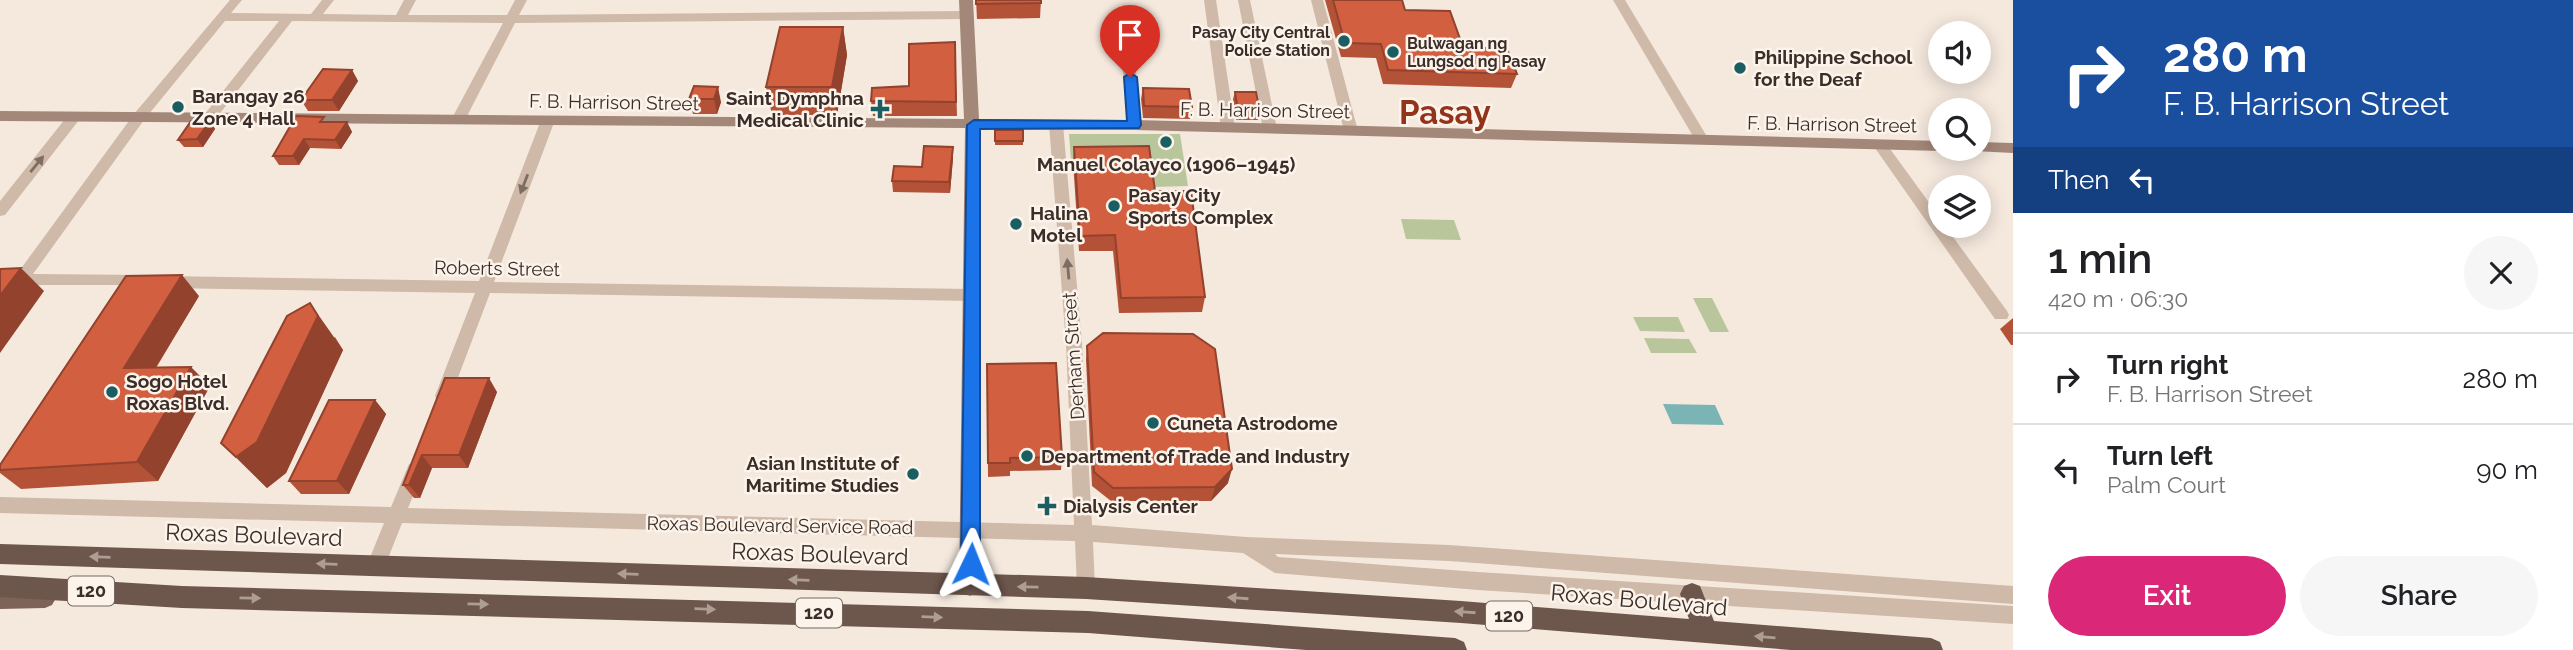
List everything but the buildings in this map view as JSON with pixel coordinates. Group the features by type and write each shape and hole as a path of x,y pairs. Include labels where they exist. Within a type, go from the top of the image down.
{"highway":[{"name":"Roxas Boulevard","path":"0,554 1086,588 1461,612 1931,650"},
{"name":"120","path":"0,586 182,597 1087,622 1251,641 1455,650"},
{"path":"1692,594 1706,632"}],"main road":[{"path":"966,8 974,125 970,586"},
{"name":"F. B. Harrison Street","path":"0,116 1134,125 1928,146"},
{"path":"1991,147 2013,148"},
{"path":"0,598 182,597"}],"street":[{"path":"21,279 139,117 236,0"},
{"path":"314,18 328,0"},
{"path":"399,19 410,0"},
{"path":"458,120 520,0"},
{"path":"1210,0 1228,128"},
{"path":"1244,0 1270,129"},
{"path":"1317,0 1351,131"},
{"path":"1619,0 1702,141"},
{"path":"221,17 512,19 966,8"},
{"path":"209,118 288,18"},
{"path":"1126,30 1134,125"},
{"path":"0,211 74,117"},
{"path":"436,415 548,121"},
{"name":"Derham Street","path":"1056,124 1074,344 1086,588"},
{"path":"1880,145 2001,316"},
{"name":"Roberts Street","path":"0,279 973,295"},
{"path":"376,565 421,453"},
{"name":"Roxas Boulevard Service Road","path":"0,505 972,528 1084,533 1246,545 1449,553 2013,595"},
{"path":"1246,545 1259,557 1275,565 2013,615"}],"green space":[{"path":"1069,134 1180,134 1188,186 1153,187 1149,161 1071,161"},
{"path":"1401,219 1454,220 1461,240 1406,239"},
{"path":"1693,298 1712,298 1729,332 1710,332"},
{"path":"1633,317 1678,317 1685,332 1640,331"},
{"path":"1644,338 1689,339 1697,353 1651,353"}],"water":[{"path":"1663,404 1715,405 1724,425 1672,424"}],"place":[{"name":"Pasay City Central Police Station","path":"1344,41"},
{"name":"Bulwagan ng Lungsod ng Pasay","path":"1393,52"},
{"name":"Philippine School for the Deaf","path":"1740,68"},
{"name":"Barangay 26 Zone 4 Hall","path":"178,107"},
{"name":"Saint Dymphna Medical Clinic","path":"880,109"},
{"name":"Manuel Colayco (1906–1945)","path":"1166,142"},
{"name":"Pasay City Sports Complex","path":"1114,206"},
{"name":"Halina Motel","path":"1016,224"},
{"name":"Sogo Hotel Roxas Blvd.","path":"112,392"},
{"name":"Cuneta Astrodome","path":"1153,423"},
{"name":"Department of Trade and Industry","path":"1027,456"},
{"name":"Asian Institute of Maritime Studies","path":"913,474"},
{"name":"Dialysis Center","path":"1047,506"}],"district":[{"name":"Pasay","path":"1445,112"}],"route":[{"path":"971,564 974,125 1134,125 1130,77"}]}
